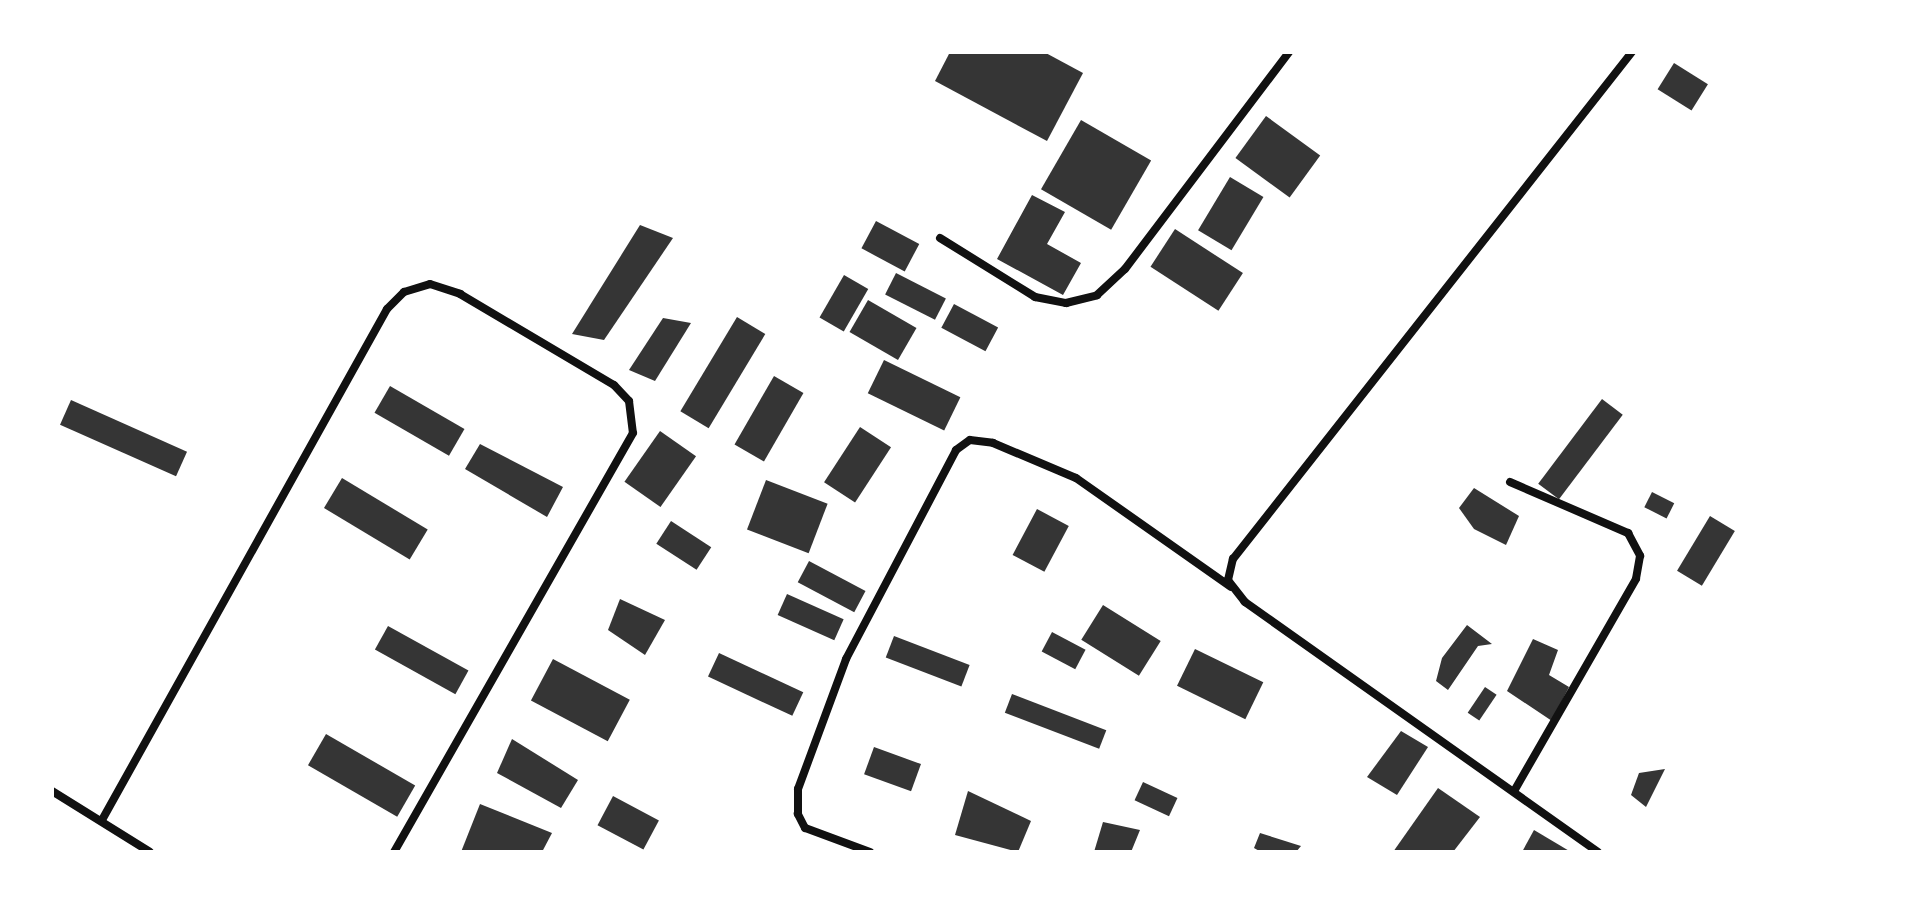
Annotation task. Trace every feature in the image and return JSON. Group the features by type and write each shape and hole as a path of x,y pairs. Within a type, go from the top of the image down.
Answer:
{"street":[{"path":"940,238 1035,297 1066,303 1097,295 1125,269 1289,52"},
{"path":"1231,588 1228,580 1233,559 1632,52"},
{"path":"102,820 387,309 404,292 430,284 460,294 614,385 629,401 633,433 394,852"},
{"path":"870,852 805,828 798,814 798,789 846,659 956,450 970,440 993,443 1076,478 1598,852"},
{"path":"1510,482 1628,533 1640,556 1636,579 1514,791"},
{"path":"52,791 150,852"}],"building":[{"path":"950,52 1044,52 1083,73 1047,141 935,81"},
{"path":"1674,63 1708,84 1691,110 1658,89"},
{"path":"1266,116 1320,155 1290,197 1235,158"},
{"path":"1081,120 1151,160 1111,230 1041,189"},
{"path":"1230,177 1263,197 1231,250 1198,230"},
{"path":"1032,195 1065,212 1047,244 1081,263 1063,295 997,259"},
{"path":"876,221 919,244 905,271 861,248"},
{"path":"640,225 673,238 604,340 572,334"},
{"path":"1175,229 1243,273 1218,311 1150,267"},
{"path":"896,273 946,298 935,320 885,294"},
{"path":"844,275 868,289 844,331 820,317"},
{"path":"868,300 916,328 898,360 850,332"},
{"path":"954,304 998,327 985,351 941,328"},
{"path":"737,317 765,334 709,428 680,411"},
{"path":"663,318 691,323 655,381 629,370"},
{"path":"884,360 960,397 944,431 868,393"},
{"path":"774,376 803,393 764,461 734,444"},
{"path":"390,386 464,429 449,456 374,413"},
{"path":"1602,399 1623,415 1559,499 1538,484"},
{"path":"71,400 187,452 176,476 60,425"},
{"path":"860,427 891,447 855,503 824,482"},
{"path":"660,431 696,456 660,507 624,482"},
{"path":"480,444 563,487 547,517 465,469"},
{"path":"342,478 428,530 410,560 324,508"},
{"path":"766,480 828,504 809,553 747,529"},
{"path":"1474,488 1519,516 1506,545 1474,529 1459,508"},
{"path":"1652,492 1674,503 1667,518 1644,507"},
{"path":"1037,509 1069,526 1044,572 1013,555"},
{"path":"1710,516 1735,531 1702,586 1677,571"},
{"path":"671,521 711,547 697,570 656,544"},
{"path":"809,561 866,591 854,612 798,582"},
{"path":"787,594 844,619 834,640 778,615"},
{"path":"620,599 665,620 645,655 608,630"},
{"path":"1103,605 1161,641 1139,676 1081,640"},
{"path":"1467,625 1492,644 1478,646 1448,690 1436,681 1442,658"},
{"path":"388,626 468,671 455,694 375,650"},
{"path":"1052,632 1086,650 1075,669 1042,651"},
{"path":"894,636 970,665 961,687 886,657"},
{"path":"1533,639 1558,650 1549,675 1569,687 1552,721 1507,691"},
{"path":"1195,649 1263,682 1245,719 1177,686"},
{"path":"719,653 803,692 792,716 708,677"},
{"path":"553,659 630,700 608,741 531,700"},
{"path":"1485,687 1497,695 1479,721 1468,713"},
{"path":"1012,694 1106,730 1099,749 1005,713"},
{"path":"1401,731 1428,747 1397,795 1367,777"},
{"path":"326,734 415,786 397,817 308,765"},
{"path":"512,739 578,780 561,808 497,773"},
{"path":"874,747 921,764 911,791 864,774"},
{"path":"1665,769 1646,807 1631,795 1639,773"},
{"path":"1143,782 1177,798 1169,816 1135,800"},
{"path":"1438,788 1480,817 1453,852 1393,852"},
{"path":"968,791 1031,821 1018,852 955,835"},
{"path":"613,796 659,820 643,850 598,825"},
{"path":"480,804 552,833 542,852 461,852"},
{"path":"1103,822 1140,830 1131,852 1094,852"},
{"path":"1534,830 1571,852 1522,852"},
{"path":"1260,833 1301,846 1296,852 1261,852 1254,848"}]}
